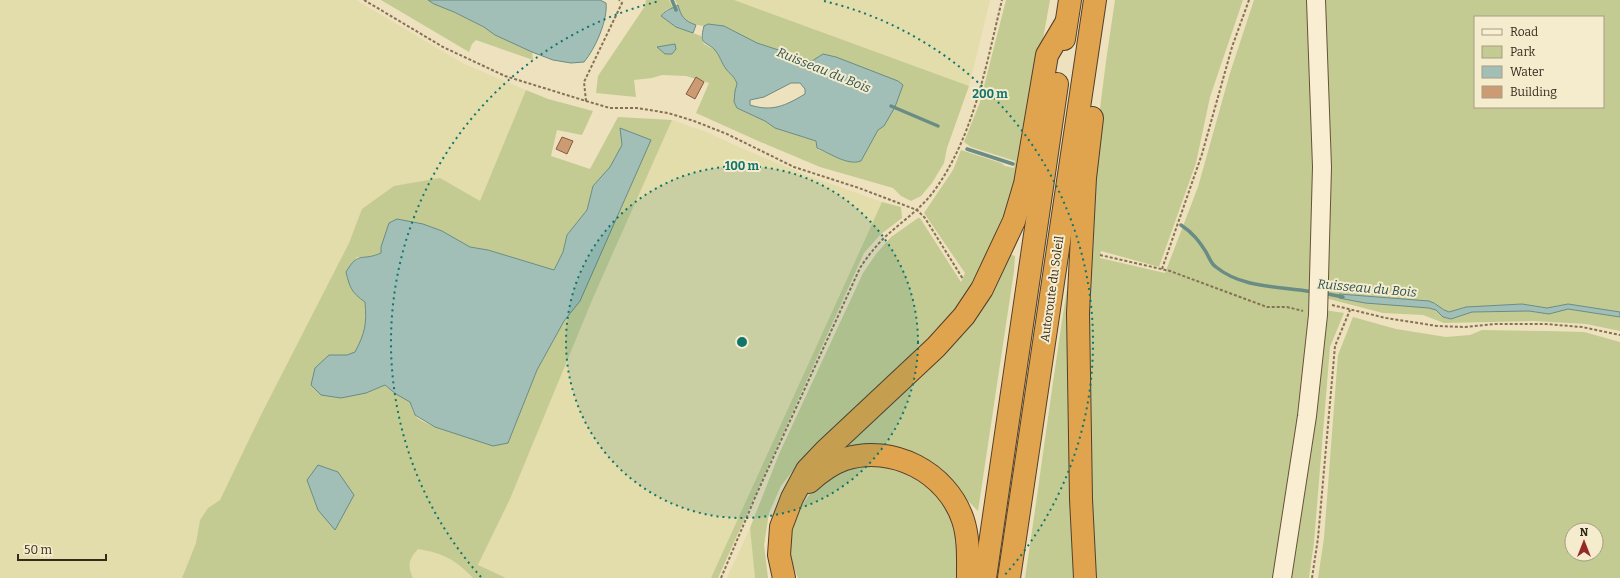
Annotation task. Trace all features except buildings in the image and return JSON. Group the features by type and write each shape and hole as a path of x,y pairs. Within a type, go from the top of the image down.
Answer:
{"highway":[{"name":"Autoroute du Soleil","path":"985,578 1070,0"},
{"name":"Autoroute du Soleil","path":"1009,578 1095,0"},
{"path":"784,578 779,556 781,527 792,498 807,470 825,451 936,348 964,316 982,289 1014,221 1025,184 1047,55 1066,23"},
{"path":"1085,578 1081,492 1078,313 1085,178 1096,86 1088,48"},
{"path":"792,498 829,466 844,460 874,454 906,460 936,479 956,504 963,521 965,533 968,578"}],"street":[{"path":"1282,578 1307,416 1319,301 1322,167 1316,0"}],"path":[{"path":"364,0 444,47 505,76 610,108 637,108 668,113 694,121 727,134 794,167 860,188 917,210 925,218 963,279"},
{"path":"586,101 584,82 622,3 620,0"},
{"path":"721,578 757,493 860,268 870,253 885,237 917,210 933,192 952,162 978,96 1002,0"},
{"path":"1162,269 1202,154 1232,47 1249,0"},
{"path":"1100,255 1162,269 1267,306 1287,307 1319,301 1350,310 1437,326 1465,327 1494,324 1546,324 1582,327 1620,335"},
{"path":"1312,578 1318,538 1334,346 1350,310"}],"shaded area":[{"path":"0,0 356,0 464,64 526,90 480,201 362,209 349,243 220,500 208,508 200,520 196,543 182,578 0,578"},
{"path":"734,0 990,0 969,86"},
{"path":"672,120 704,131 806,175 882,202 711,578 506,578 478,566 510,499 593,298"},
{"path":"750,528 755,578 727,578"},
{"path":"418,549 434,551 459,564 473,578 413,578 409,569 411,557"}],"green space":[{"path":"381,0 428,0 484,27 495,35 532,52 533,60 476,40 472,44 469,52"},
{"path":"646,0 669,0 673,8 667,9 661,16 676,27 701,36 704,44 715,50 726,69 734,77 737,84 735,91 737,108 765,121 775,128 816,141 817,149 831,154 861,161 878,130 884,126 823,54 812,61 757,43 724,26 708,24 704,26 690,23 682,16 675,0 734,0 969,86 947,148 944,163 932,183 921,196 911,201 901,196 893,188 820,167 696,113 709,83 686,76 662,75 634,80 636,97 596,93 598,76 645,6"},
{"path":"1006,0 1050,0 1019,172 991,258 948,324 855,416 795,468 781,486 769,513 764,545 768,578 755,578 750,528 779,454 863,273 876,254 891,237 920,218 961,282 965,273 924,213 953,170 961,150 1014,168 1015,161 971,147 964,142 980,102"},
{"path":"1115,0 1243,0 1210,97 1196,163 1159,267 1101,251 1100,258 1165,273 1198,187 1230,73 1254,0 1308,0 1313,187 1308,347 1275,578 1090,578 1088,506 1089,197"},
{"path":"1322,0 1620,0 1620,312 1568,304 1547,308 1522,304 1466,307 1449,312 1429,301 1339,294 1429,308 1436,310 1443,317 1451,319 1472,312 1529,311 1549,314 1568,309 1620,317 1620,331 1586,324 1534,321 1444,323 1423,315 1383,313 1325,298"},
{"path":"526,90 548,99 593,111 582,135 557,130 551,156 590,169 618,117 672,120 593,298 510,499 478,565 506,578 473,578 461,566 448,558 418,549 410,562 410,569 413,578 182,578 196,543 200,520 208,508 220,500 261,415 349,243 362,209 394,186 440,178 480,201","holes":["620,128 638,135 580,301 564,321 537,370 507,443 457,433 430,425 420,420 414,414 410,402 396,394 385,385 366,393 329,355 347,355 355,353 363,334 366,316 365,302 352,289 346,272 357,257 370,258 381,253 381,247 442,231 470,247 488,250 554,270 563,252 567,235 587,210 593,186 610,167 622,145"]},
{"path":"882,202 901,207 902,218 880,235 864,253 718,578 711,578"},
{"path":"1009,254 1015,256 1014,271 978,511 957,490 924,463 821,465"},
{"path":"1071,263 1080,578 1025,578 1059,342"},
{"path":"1324,310 1344,313 1330,347 1314,542 1309,578 1291,578"},
{"path":"1353,317 1396,329 1446,337 1470,335 1482,330 1584,332 1620,342 1620,578 1318,578 1324,538 1338,355"},
{"path":"876,463 916,474 945,500 958,536 960,578 798,578 793,565 789,540 797,516 808,497 824,481 843,470 857,465"}],"water":[{"path":"428,0 600,0 606,3 606,10 603,26 592,50 584,62 571,63 553,60 532,52 495,35 484,27"},
{"path":"678,5 684,18 696,25 693,33 676,27 661,16 667,10"},
{"path":"708,24 724,26 757,43 812,61 823,54 836,57 898,81 903,85 895,107 884,126 878,130 861,161 850,162 817,148 816,141 775,128 765,121 737,108 734,102 737,84 715,50 704,42 702,37 704,26","holes":["791,83 800,83 805,89 805,94 785,105 772,108 750,105 750,100 764,97"]},
{"path":"675,44 676,49 672,54 665,54 657,47"},
{"path":"620,128 651,140 580,301 564,321 537,370 508,443 493,446 435,427 415,415 410,402 396,394 385,385 366,393 341,398 321,395 311,385 315,368 329,355 347,355 355,352 363,334 366,316 365,302 352,289 346,272 354,261 381,253 381,247 389,223 397,219 423,224 442,231 470,247 488,250 554,270 563,252 567,235 587,210 593,186 610,167 622,145"},
{"path":"1339,294 1429,301 1449,312 1466,307 1522,304 1547,308 1568,304 1620,312 1620,317 1568,309 1549,314 1529,311 1472,312 1451,319 1443,317 1436,310 1429,308 1365,303 1339,298"},
{"path":"318,465 338,472 354,495 335,530 318,510 307,480"}],"waterway":[{"name":"Ruisseau du Bois","path":"672,0 676,10"},
{"name":"Ruisseau du Bois","path":"891,106 938,126"},
{"name":"Ruisseau du Bois","path":"967,149 1013,164"},
{"name":"Ruisseau du Bois","path":"1181,225 1198,241 1213,264 1227,274 1238,279 1263,286 1313,292"},
{"name":"Ruisseau du Bois","path":"1323,293 1343,297"}]}
